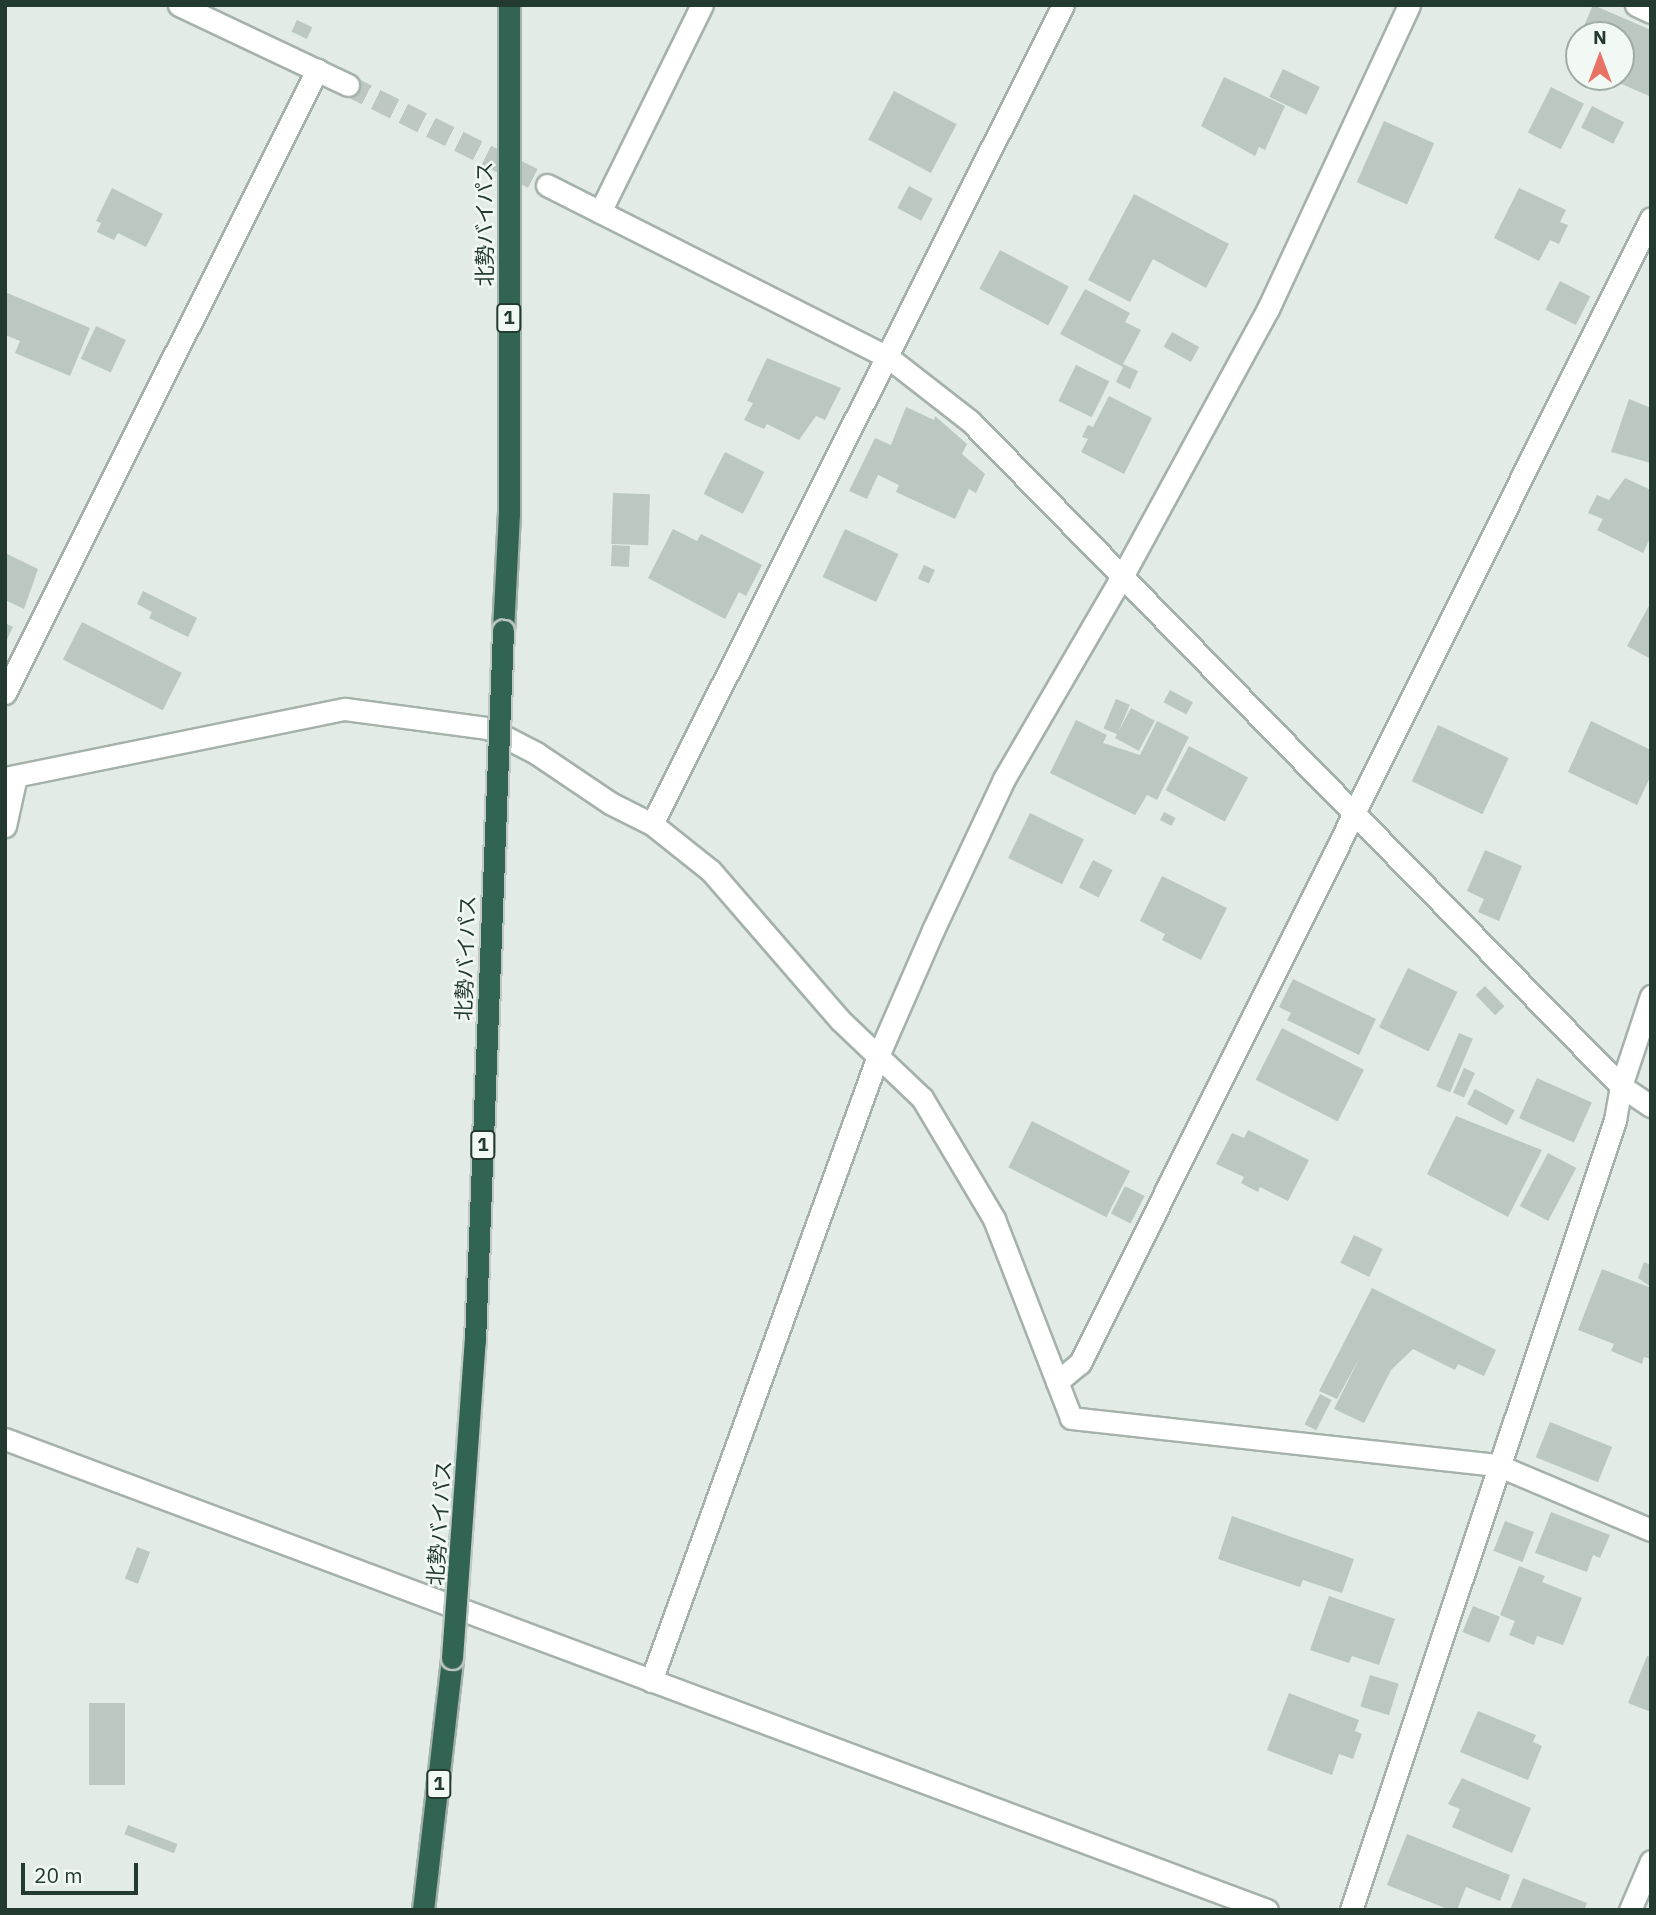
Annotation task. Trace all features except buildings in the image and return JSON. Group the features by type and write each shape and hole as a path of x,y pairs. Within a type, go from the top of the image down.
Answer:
{"highway":[{"name":"北勢バイパス","path":"424,1910 452,1658 475,1341 509,513 509,5"}],"street":[{"path":"179,5 348,85"},
{"path":"600,212 702,5"},
{"path":"652,824 889,358 1063,5"},
{"path":"651,1681 878,1056 1003,779 1124,573 1268,309 1409,5"},
{"path":"1636,5 1651,12"},
{"path":"5,693 317,70"},
{"path":"547,185 889,358 970,421 1124,573 1355,818 1621,1086 1651,1106"},
{"path":"1057,1382 1080,1363 1355,818 1651,218"},
{"path":"5,826 10,777 345,709 488,728 536,753 610,803 652,824 711,871 840,1020 922,1098 994,1219 1071,1418 1497,1465 1651,1530"},
{"path":"1351,1910 1497,1465 1615,1120 1621,1086 1651,996"},
{"path":"5,1439 1267,1910"},
{"path":"1630,1910 1651,1861"}],"tunnel":[{"path":"348,85 547,185"}]}
